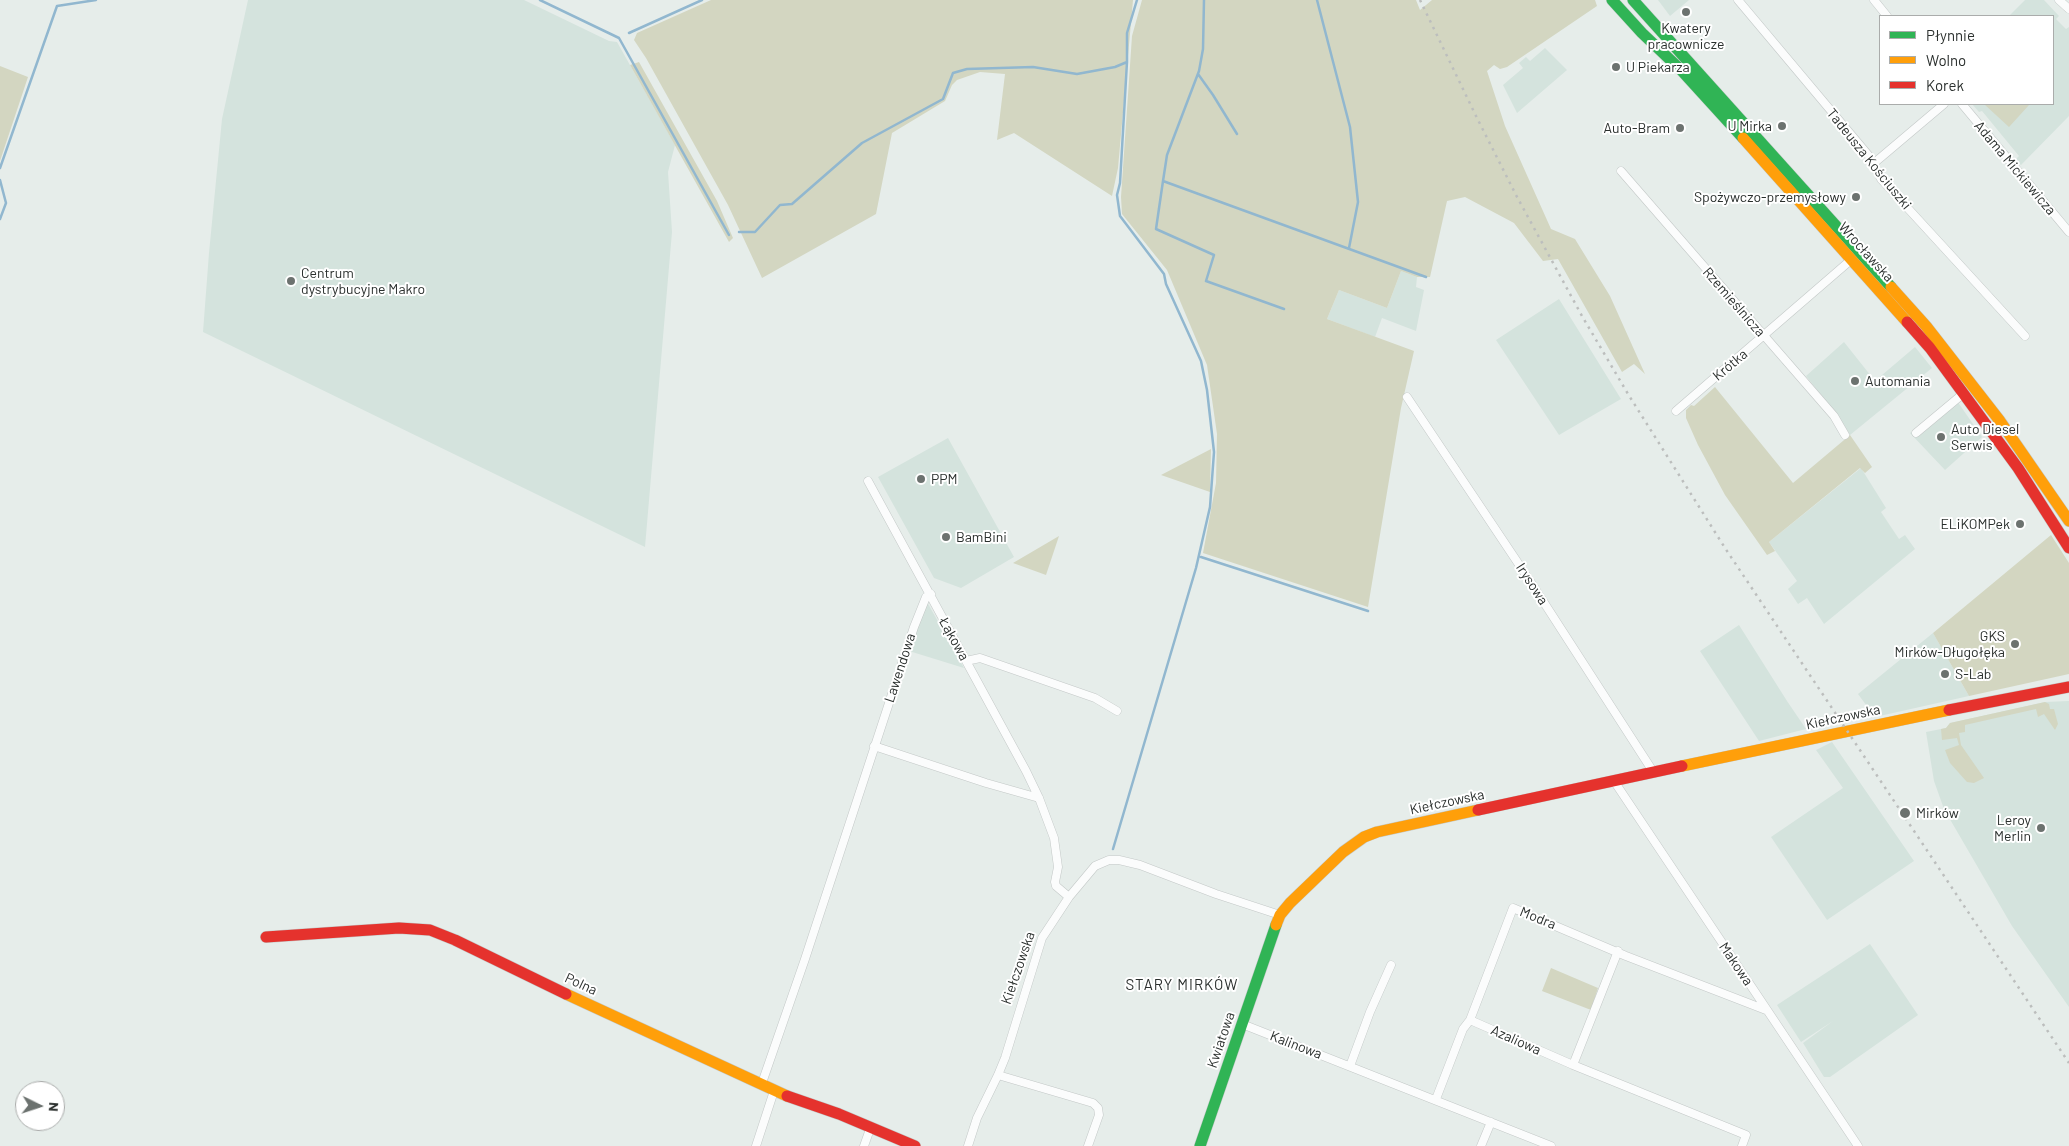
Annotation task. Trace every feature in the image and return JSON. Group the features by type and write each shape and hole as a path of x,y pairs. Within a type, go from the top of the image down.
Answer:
{"street":[{"name":"Wrocławska","path":"1612,0 1682,71 1920,337 1964,393 2018,468 2069,548"},
{"name":"Tadeusza Kościuszki","path":"1738,0 1860,146 1881,179 2024,336"},
{"path":"1874,0 1886,15"},
{"path":"2060,0 2069,9"},
{"name":"Wrocławska","path":"1636,1 1926,326 2000,421 2069,521"},
{"path":"1625,14 1636,1"},
{"path":"1873,164 1943,105"},
{"name":"Adama Mickiewicza","path":"1963,105 2069,231"},
{"name":"Rzemieślnicza","path":"1621,171 1834,416 1845,435"},
{"name":"Krótka","path":"1676,412 1852,259"},
{"path":"1916,433 1964,393"},
{"name":"Irysowa","path":"1406,397 1532,584 1654,773"},
{"name":"Łąkowa","path":"868,481 931,594 1039,798 1054,838 1057,853 1056,886 1069,897"},
{"name":"Lawendowa","path":"762,1083 805,959 916,620 926,597 931,594"},
{"path":"966,661 980,658 1095,698 1117,710"},
{"name":"Kiełczowska","path":"968,1146 977,1118 998,1075 1040,942 1069,897 1095,866 1108,860 1119,860 1140,865 1216,894 1280,915 1343,852 1364,837 1378,832 1847,730 2069,687"},
{"path":"874,746 986,783 1039,798"},
{"name":"Makowa","path":"1614,781 1858,1146"},
{"name":"Modra","path":"1470,1020 1513,908 1766,1010"},
{"name":"Kwiatowa","path":"1200,1146 1280,915"},
{"name":"Polna","path":"266,937 399,928 430,930 762,1083 774,1091 839,1114 870,1129 915,1146"},
{"path":"1573,1065 1618,951"},
{"path":"1350,1066 1370,1012 1391,965"},
{"path":"1470,1020 1463,1029 1436,1100 1551,1146"},
{"name":"Azaliowa","path":"1470,1020 1573,1065 1746,1135 1742,1146"},
{"name":"Kalinowa","path":"1242,1024 1436,1100"},
{"path":"998,1075 1092,1103 1098,1108 1099,1115 1088,1146"},
{"path":"756,1146 774,1091"},
{"path":"1480,1146 1491,1122"},
{"path":"864,1146 870,1129"}],"shaded area":[{"path":"248,0 524,0 609,41 617,42 675,145 668,172 672,232 645,547 203,332 222,119"},
{"path":"1658,0 1689,0 1670,16"},
{"path":"2025,0 2044,0 2059,16 2056,19 2066,29 2069,27 2069,116 2021,165 2015,160 2019,156 1982,111 1979,112 1973,105 2054,105 2054,15 2010,15"},
{"path":"1545,48 1567,70 1517,113 1503,85 1523,68 1519,63 1526,57 1530,61"},
{"path":"1401,271 1417,277 1416,287 1424,290 1416,331 1382,318 1375,337 1327,319 1339,290 1387,308"},
{"path":"1559,299 1621,399 1559,435 1496,340"},
{"path":"1844,342 1875,381 1915,347 1932,368 1850,435 1837,415 1806,376"},
{"path":"1955,398 1982,437 1945,470 1910,433"},
{"path":"948,438 1014,557 961,588 934,578 878,477"},
{"path":"1861,468 1886,508 1881,512 1899,539 1905,535 1915,549 1824,624 1807,598 1798,604 1788,589 1797,581 1769,542"},
{"path":"927,602 964,668 909,651"},
{"path":"1739,625 1806,729 1759,741 1700,651"},
{"path":"1933,633 1969,696 1875,717 1858,694"},
{"path":"2069,701 2069,1007 2012,926 1944,809 1934,781 1926,732 1946,728 1950,723 2045,702"},
{"path":"1832,742 1914,861 1827,920 1771,837 1843,788 1816,750"},
{"path":"1870,944 1918,1015 1830,1077 1824,1077 1803,1043 1833,1021 1801,1042 1777,1005"}],"green space":[{"path":"711,0 1133,0 1118,168 1112,196 1014,133 997,140 1005,74 980,72 957,80 952,85 945,101 892,133 876,214 762,278 728,205 646,58 634,40 637,33"},
{"path":"1142,0 1416,0 1420,10 1432,0 1595,0 1597,6 1507,67 1500,69 1494,65 1487,71 1505,126 1551,229 1575,239 1610,296 1645,374 1634,364 1622,372 1558,259 1543,261 1514,223 1465,197 1447,201 1430,277 1417,277 1401,271 1387,308 1339,290 1327,319 1414,351 1401,408 1368,607 1203,553 1216,483 1217,434 1207,365 1167,270 1122,214 1121,197 1132,36"},
{"path":"639,62 717,201 733,238 729,242 630,65"},
{"path":"0,66 28,77 0,161"},
{"path":"1985,105 2029,105 2009,127"},
{"path":"1715,387 1793,483 1850,435 1872,467 1865,473 1860,468 1769,542 1775,551 1767,555 1725,495 1686,418 1686,410 1691,405 1694,406"},
{"path":"1211,449 1210,492 1161,475"},
{"path":"2051,535 2069,563 2069,674 1969,696 1933,633"},
{"path":"1059,536 1046,575 1013,563"},
{"path":"2045,702 2049,704 2050,709 2054,709 2058,724 2055,730 2044,714 2038,717 2036,709 1965,725 1965,732 1959,733 1961,745 1984,778 1974,783 1967,782 1950,763 1945,750 1959,745 1957,738 1942,740 1941,729 1946,728 1950,723"},
{"path":"1551,968 1598,988 1591,1010 1542,991"}],"waterway":[{"path":"0,168 57,6 96,0"},
{"path":"540,0 619,38 729,235"},
{"path":"629,33 702,0"},
{"path":"1113,849 1196,568 1210,507 1214,452 1207,390 1201,361 1166,284 1164,274 1120,216 1117,195 1120,183 1127,33 1137,0"},
{"path":"1204,0 1203,49 1199,71 1167,155 1163,181 1426,277"},
{"path":"1317,0 1350,127 1358,202 1349,248"},
{"path":"739,232 755,232 780,205 792,204 862,143 943,99 953,73 967,69 1033,67 1077,74 1115,67 1127,62"},
{"path":"1198,74 1237,134"},
{"path":"0,180 6,203 0,219"},
{"path":"1163,181 1156,229 1214,255 1206,281 1284,309"},
{"path":"1201,557 1368,611"}],"railway":[{"path":"1420,0 1516,195 1582,316 1628,394 1725,548 2069,1063"}],"traffic: fast":[{"path":"1612,0 1642,33 1682,71 1743,138"},
{"path":"1633,0 1891,287"},
{"path":"1200,1146 1276,925"}],"traffic: slow":[{"path":"1743,138 1907,322"},
{"path":"1891,287 1926,326 2000,421 2069,521"},
{"path":"1682,766 1949,710"},
{"path":"1276,925 1280,915 1290,903 1343,852 1364,837 1377,832 1478,810"},
{"path":"566,994 787,1096"}],"traffic: jam":[{"path":"1907,322 1930,348 2018,468 2069,548"},
{"path":"1949,710 2069,687"},
{"path":"1478,810 1682,766"},
{"path":"266,937 399,928 430,930 455,940 566,994"},
{"path":"787,1096 839,1114 915,1146"}],"place":[{"name":"Kwatery pracownicze","path":"1686,12"},
{"name":"U Piekarza","path":"1616,67"},
{"name":"U Mirka","path":"1782,126"},
{"name":"Auto-Bram","path":"1680,128"},
{"name":"Spożywczo-przemysłowy","path":"1856,197"},
{"name":"Centrum dystrybucyjne Makro","path":"291,281"},
{"name":"Automania","path":"1855,381"},
{"name":"Auto Diesel Serwis","path":"1941,437"},
{"name":"PPM","path":"921,479"},
{"name":"ELiKOMPek","path":"2020,524"},
{"name":"BamBini","path":"946,537"},
{"name":"GKS Mirków-Długołęka","path":"2015,644"},
{"name":"S-Lab","path":"1945,674"},
{"name":"Mirków","path":"1905,813"},
{"name":"Leroy Merlin","path":"2041,828"}],"district":[{"name":"STARY MIRKÓW","path":"1182,985"}]}
